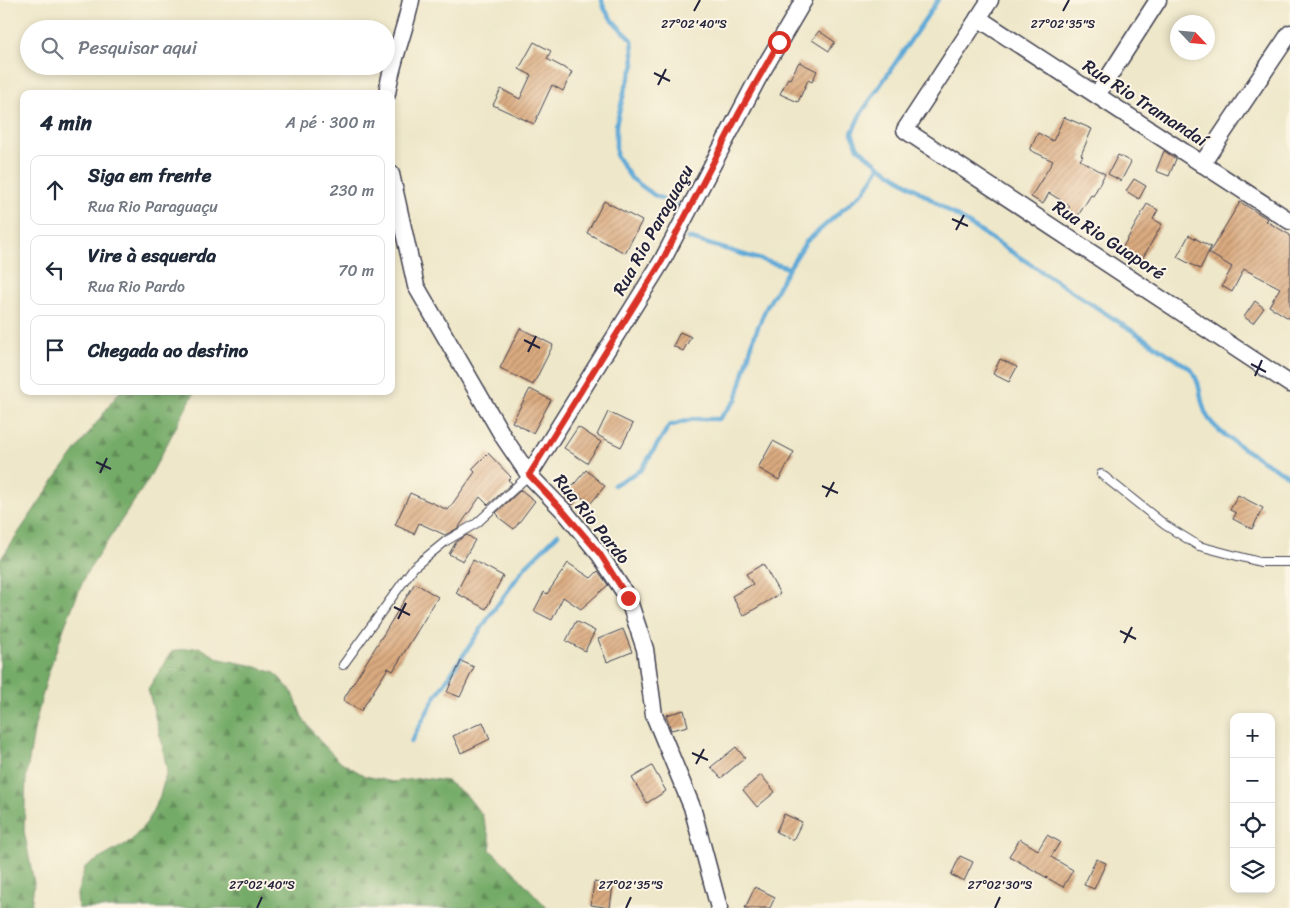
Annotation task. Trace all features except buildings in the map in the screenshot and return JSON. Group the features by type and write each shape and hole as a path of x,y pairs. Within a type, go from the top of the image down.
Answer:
{"street":[{"path":"395,59 411,0"},
{"name":"Rua Rio Paraguaçu","path":"529,475 662,261 757,80 804,0"},
{"path":"978,18 990,0"},
{"path":"1097,95 1158,0"},
{"name":"Rua Rio Tramandaí","path":"978,18 1290,221"},
{"name":"Rua Rio Guaporé","path":"978,18 905,130 1290,384"},
{"path":"1202,164 1290,33"},
{"path":"388,90 390,75"},
{"name":"Rua Rio Pardo","path":"395,192 416,286 504,438 529,475 600,554 628,598 645,649 654,715 692,807 719,908"}],"lane":[{"path":"1101,474 1165,525 1199,546 1260,562 1290,562"},
{"path":"342,665 414,566 446,541 477,523 529,475"}],"green space":[{"path":"117,395 193,395 148,480 86,574 65,625 47,677 35,725 26,778 24,831 34,883 31,908 0,908 0,560 55,479"},
{"path":"199,647 220,659 250,665 275,673 293,693 302,717 318,739 338,760 365,776 393,782 423,778 447,781 467,796 482,815 491,843 490,850 511,869 547,908 78,908 77,894 85,867 131,841 147,822 160,796 167,771 148,689 172,651"}],"waterway":[{"path":"602,0 606,11 632,40 634,65 625,89 616,125 616,155 631,178 654,195 680,206"},
{"path":"938,0 860,115 852,133 858,148 880,166 1191,369 1195,375 1206,414 1220,431 1290,477"},
{"path":"688,238 789,268 806,242 864,191 880,166"},
{"path":"614,485 641,470 669,426 693,419 719,419 736,400 754,337 765,310 789,268"},
{"path":"411,742 434,699 493,611 525,567 558,534"}],"route":[{"path":"628,598 600,554 529,475 662,261 739,113 779,42"}]}
